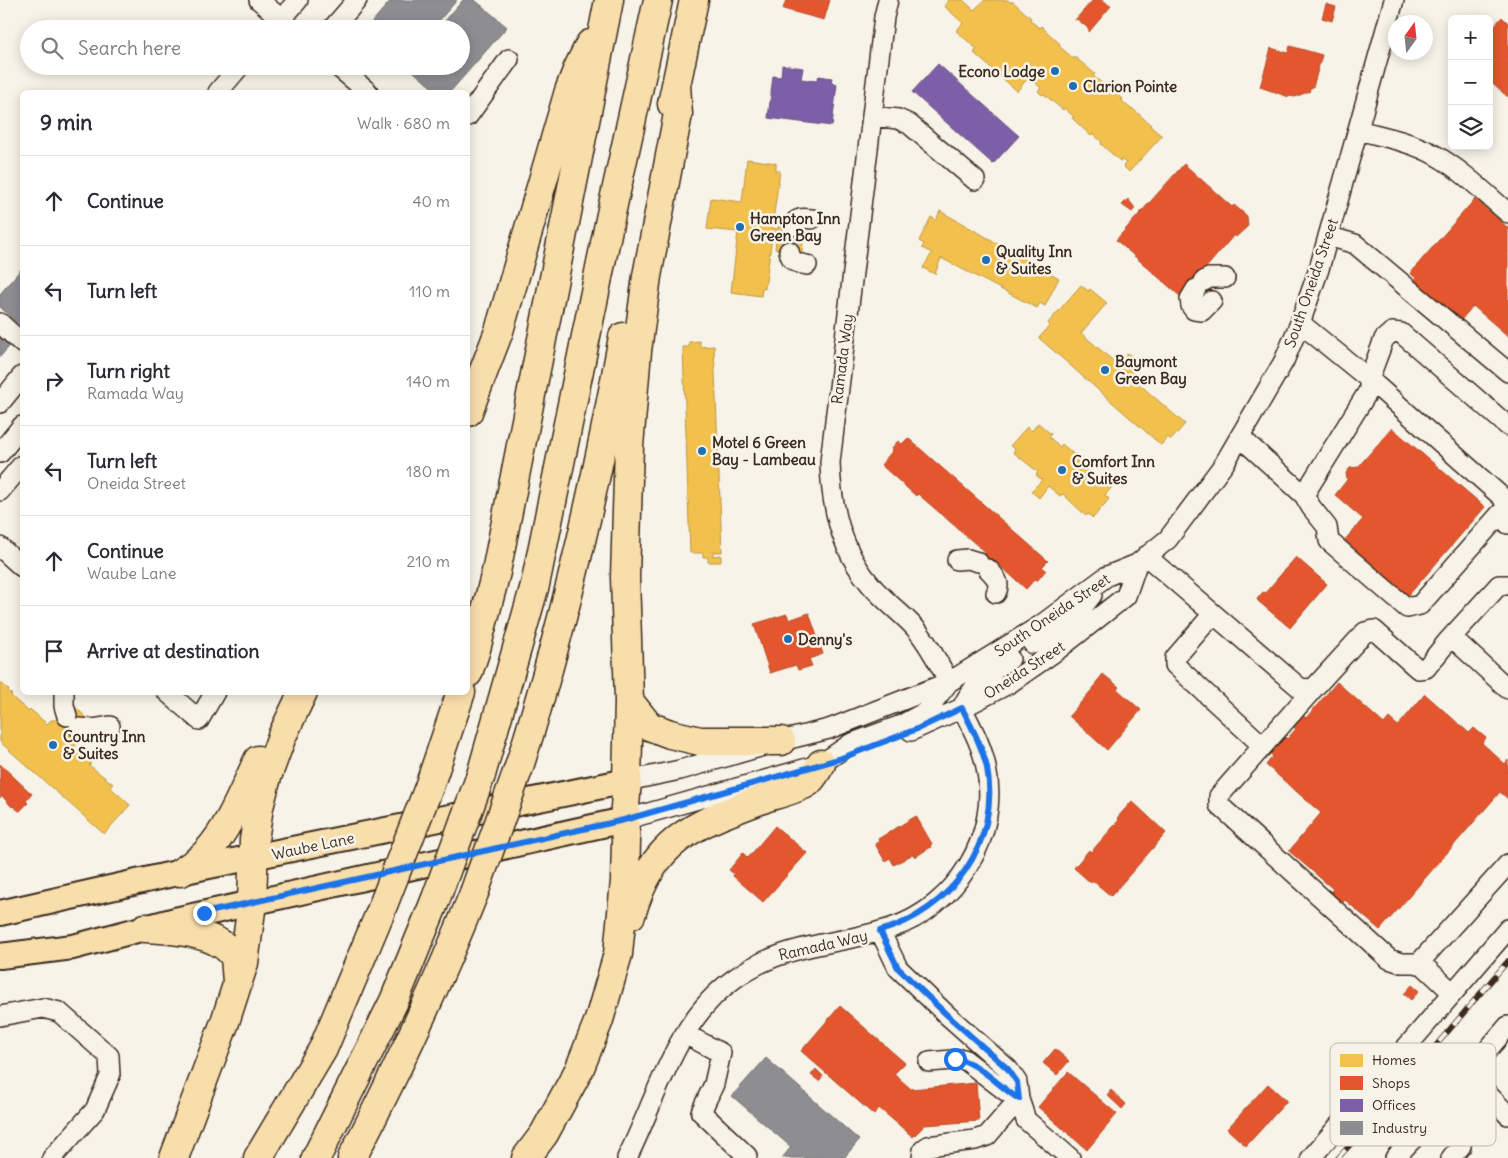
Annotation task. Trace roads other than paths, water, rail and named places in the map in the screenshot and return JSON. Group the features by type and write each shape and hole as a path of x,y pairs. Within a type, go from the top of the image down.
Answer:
{"highway":[{"path":"316,1158 394,1001 435,901 481,775 535,584 611,214 658,0"},
{"path":"352,1158 410,1041 449,956 474,893 519,767 551,662 582,539 694,0"},
{"path":"470,407 499,331 568,91 607,9"},
{"path":"470,666 496,572 607,9"},
{"path":"618,954 625,881 626,842 624,820 629,701 625,577 629,446 637,351 647,276 678,114 676,86"},
{"path":"174,1158 237,985 248,943 252,903 255,830 261,796 270,767 302,695"},
{"path":"258,1158 323,1049 380,913 429,787 460,695"},
{"path":"629,701 649,726 670,734 700,741 781,740"},
{"path":"181,872 202,858 216,841 263,751 289,720"},
{"path":"526,1158 544,1134 579,1070 600,1020 618,954 638,892 647,873 659,857 687,831 734,810 808,783 821,764"},
{"path":"145,928 163,928 207,936 223,944 235,957 237,985"}],"main road":[{"name":"Waube Lane","path":"0,912 181,872 627,781"},
{"path":"0,956 73,947 252,903 624,820"}],"street":[{"path":"260,0 278,20"},
{"path":"286,20 298,0"},
{"path":"340,20 357,0"},
{"name":"Ramada Way","path":"888,0 830,462 830,486 841,535 854,561 869,583 916,629 926,642 949,682"},
{"name":"South Oneida Street","path":"627,781 680,770 781,740 829,729 949,682 1041,625 1107,576 1142,560 1168,538 1224,464 1284,361 1300,323 1319,269 1393,1"},
{"path":"470,113 509,59"},
{"path":"220,90 232,75"},
{"path":"348,75 366,90"},
{"path":"872,116 898,119 909,124 975,180"},
{"path":"1358,130 1415,146 1435,155 1457,170 1508,212"},
{"path":"792,226 795,221 801,218 812,219"},
{"path":"1328,236 1355,244 1508,372"},
{"path":"789,251 790,258 796,263 807,265"},
{"path":"1212,300 1202,311 1194,310 1190,299 1200,285 1209,278 1225,278"},
{"path":"0,323 20,341"},
{"path":"1240,437 1304,495 1310,507 1327,527 1328,541 1407,608 1420,605 1508,512 1504,498 1369,379 1300,323"},
{"path":"1304,495 1369,390 1369,379 1384,339 1392,332 1401,333 1508,426"},
{"path":"0,403 20,378"},
{"path":"1,449 20,428"},
{"path":"0,491 20,467"},
{"path":"0,547 20,565"},
{"path":"957,560 968,559 983,566 998,581 999,587 996,593"},
{"path":"1142,560 1213,614 1300,688 1314,688"},
{"name":"Oneida Street","path":"624,820 821,764 917,729 962,708 1010,683 1056,651 1126,596 1142,560"},
{"path":"962,708 966,697 991,670 1073,620 1107,576"},
{"path":"1453,993 1422,965 1400,963 1389,959 1218,805 1220,796 1365,632 1374,630 1418,670 1426,668 1499,585 1508,585"},
{"path":"1213,614 1175,658 1175,665 1263,746"},
{"path":"1447,642 1456,641 1508,689"},
{"path":"821,764 850,744 898,726 925,712 949,682"},
{"path":"64,695 64,706 73,722 92,729 110,726"},
{"path":"170,695 199,720 213,695"},
{"name":"Ramada Way","path":"627,1158 676,1049 700,1010 733,979 772,957 797,948 880,931 911,920 931,907 963,875 972,860 982,835 989,791 987,769 981,745 962,708"},
{"path":"1418,964 1508,864"},
{"path":"1410,1043 1508,929"},
{"path":"880,931 898,968 1008,1069 1017,1082 1019,1099 1026,1120 1070,1158"},
{"path":"0,1016 43,1008 59,1012 109,1056 110,1076 95,1110 52,1158"},
{"path":"1493,1043 1508,1026"},
{"path":"685,1034 720,1053 714,1084 701,1112 747,1156"},
{"path":"929,1062 964,1060 1019,1099"},
{"path":"922,1158 923,1150 928,1146 975,1140 987,1136 1019,1099"},
{"path":"1496,1103 1508,1115"},
{"path":"1310,1158 1330,1135"},
{"path":"1395,1158 1407,1146"}],"tunnel":[{"path":"789,251 792,226"}],"railway":[{"path":"1438,1043 1508,961"},
{"path":"1338,1158 1349,1146"}],"place":[{"name":"Econo Lodge","path":"1055,71"},
{"name":"Clarion Pointe","path":"1073,86"},
{"name":"Hampton Inn Green Bay","path":"740,227"},
{"name":"Quality Inn & Suites","path":"986,260"},
{"name":"Baymont Green Bay","path":"1105,370"},
{"name":"Motel 6 Green Bay - Lambeau","path":"702,451"},
{"name":"Comfort Inn & Suites","path":"1062,470"},
{"name":"Denny's","path":"788,639"},
{"name":"Country Inn & Suites","path":"53,745"}]}
